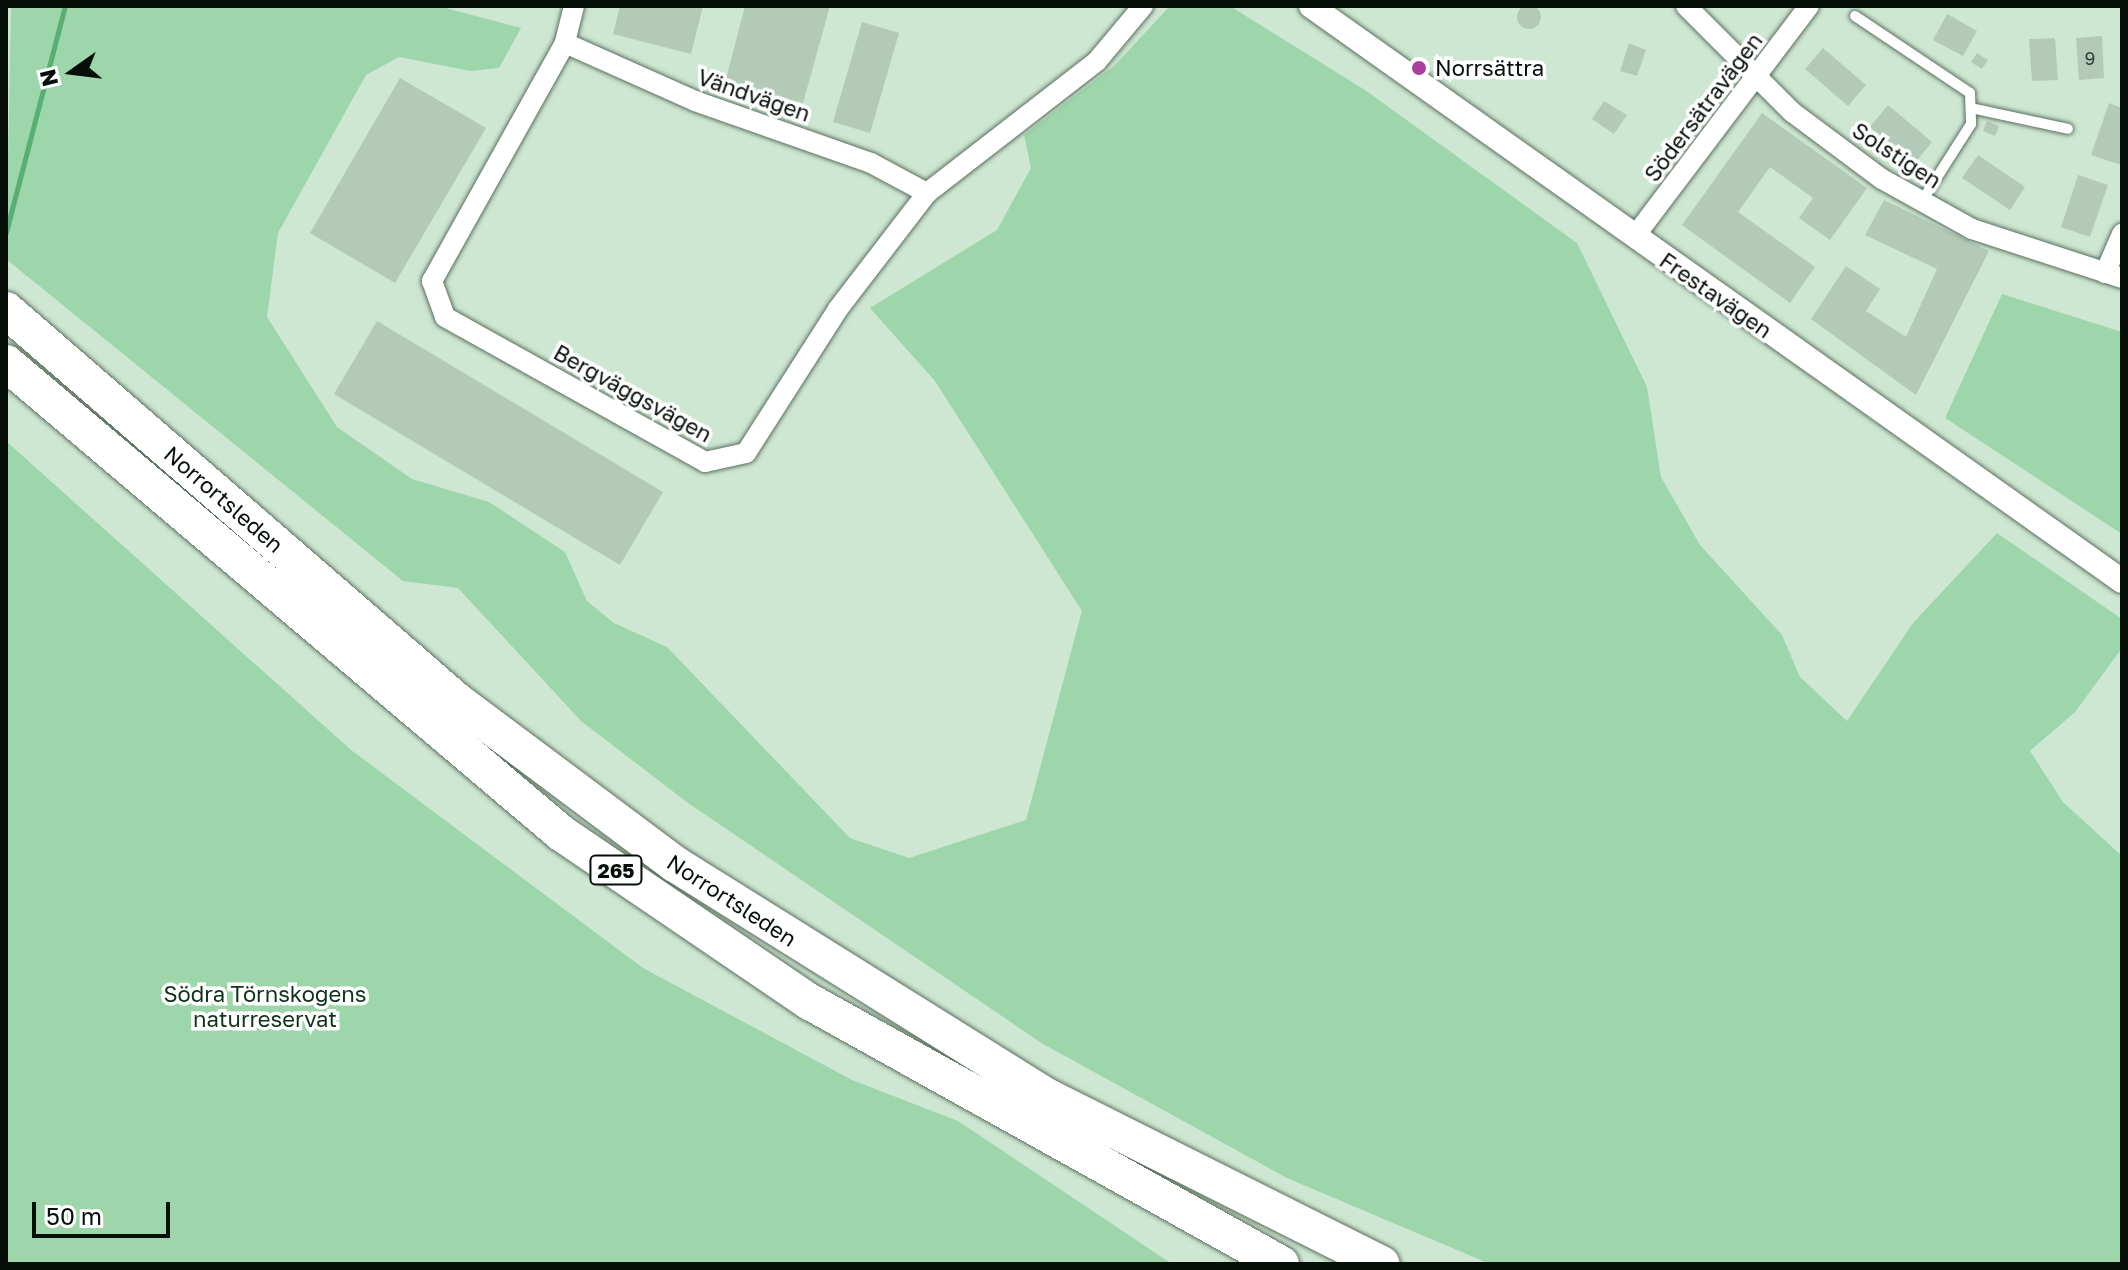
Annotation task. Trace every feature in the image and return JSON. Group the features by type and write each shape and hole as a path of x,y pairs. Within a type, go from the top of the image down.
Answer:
{"highway":[{"name":"Norrortsleden","path":"6,310 457,701 675,864 1048,1097 1266,1211 1381,1264"},
{"name":"Norrortsleden","path":"6,363 561,833 810,1002 1266,1256"}],"street":[{"name":"Bergväggsvägen","path":"574,6 565,43 432,281 445,317 705,462 746,453 838,309 927,193 1097,61 1143,6"},
{"name":"Frestavägen","path":"1311,6 2117,578"},
{"name":"Solstigen","path":"1686,6 1792,112 1922,201 1972,229 2114,275"},
{"name":"Södersätravägen","path":"1635,236 1809,6"},
{"name":"Vändvägen","path":"565,43 695,101 871,163 927,193"},
{"path":"2114,275 2122,234"}],"lane":[{"path":"1855,16 1911,58 1958,80 1975,109 2068,129"},
{"path":"1922,201 1975,109"}],"green space":[{"path":"11,6 438,6 521,28 499,68 471,71 399,57 366,75 278,233 267,317 337,427 412,479 489,502 565,552 587,601 614,623 667,647 850,838 909,858 1026,820 1082,611 935,381 870,308 997,230 1031,168 1024,135 1115,65 1168,8 1230,6 1365,90 1577,243 1647,387 1661,477 1700,545 1782,635 1800,677 1847,721 1913,623 1997,533 2122,619 2122,648 2075,712 2030,751 2063,802 2122,856 2122,1264 1490,1264 1287,1178 1043,1044 688,803 581,721 458,588 403,581 6,259"},
{"path":"2002,294 2122,332 2122,534 1945,418"},
{"name":"Södra Törnskogens naturreservat","path":"6,441 351,750 643,968 852,1080 958,1121 1172,1264 6,1264"}],"building":[{"path":"1524,5 1534,5 1541,12 1541,22 1534,29 1524,29 1517,22 1517,12"},
{"path":"620,6 703,6 691,54 613,34"},
{"path":"745,6 830,6 803,103 725,83"},
{"path":"1947,14 1977,31 1963,56 1933,40"},
{"path":"862,22 899,33 870,133 833,122"},
{"path":"2102,36 2104,78 2079,80 2076,38"},
{"path":"2055,38 2058,80 2032,81 2029,39"},
{"path":"1629,43 1646,50 1637,76 1620,71"},
{"path":"1823,48 1866,85 1848,106 1805,69"},
{"path":"1977,53 1988,60 1982,69 1971,62"},
{"path":"400,78 486,128 395,283 310,233"},
{"path":"1604,101 1627,115 1614,134 1592,119"},
{"path":"2109,103 2122,108 2121,165 2091,155"},
{"path":"1888,105 1932,142 1914,164 1870,127"},
{"path":"1762,113 1867,188 1830,240 1799,218 1813,198 1770,167 1738,212 1815,267 1790,303 1682,225"},
{"path":"1987,121 1999,126 1995,136 1983,131"},
{"path":"1978,155 2025,187 2010,210 1962,178"},
{"path":"2078,175 2108,185 2090,237 2061,227"},
{"path":"1884,200 1989,251 1916,395 1811,319 1846,266 1880,289 1866,311 1906,337 1937,269 1865,235"},
{"path":"377,321 663,492 620,565 334,394"}],"waterway":[{"path":"6,232 65,6"}],"place":[{"name":"Norrsättra","path":"1419,68"}]}
